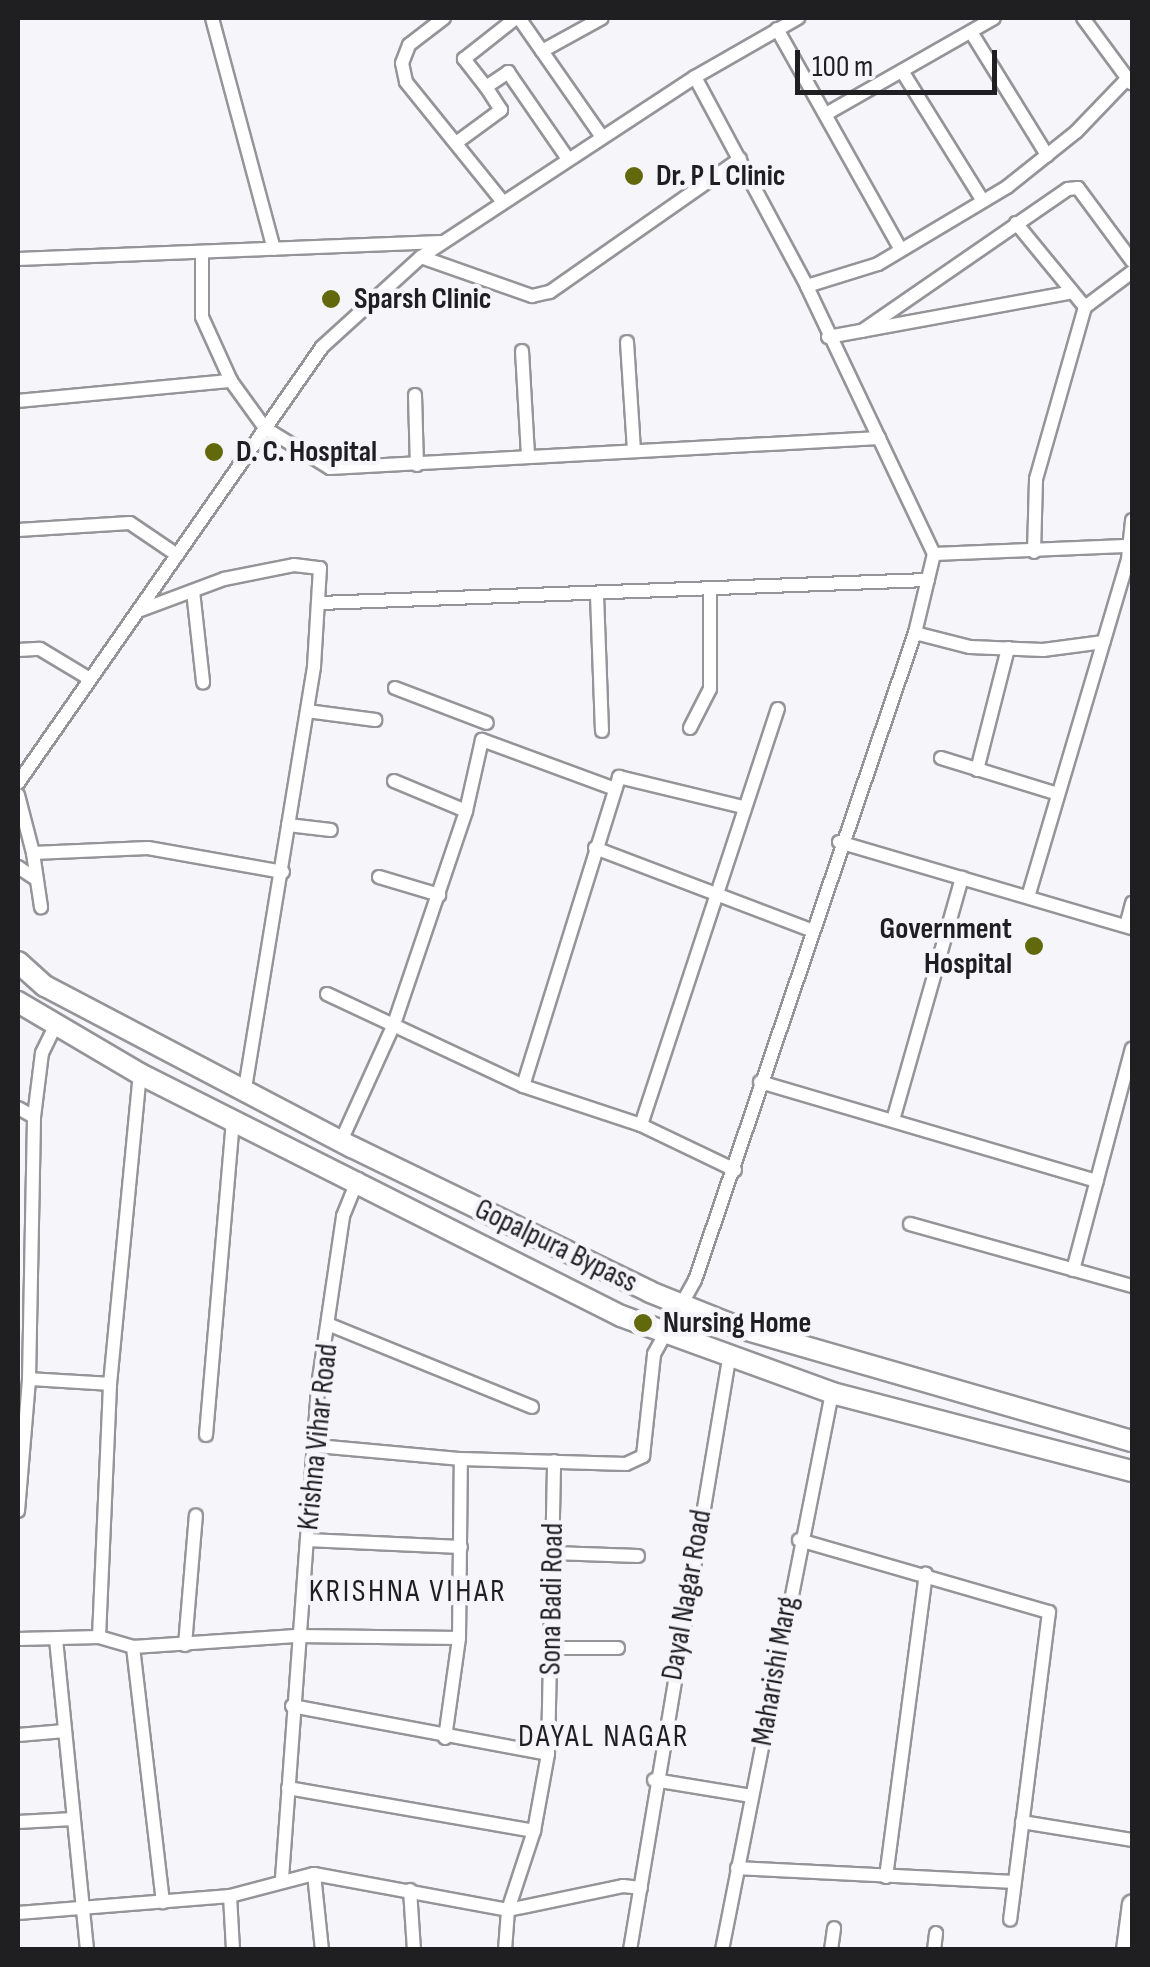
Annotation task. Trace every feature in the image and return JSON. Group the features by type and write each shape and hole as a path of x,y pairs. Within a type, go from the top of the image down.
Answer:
{"main road":[{"name":"Gopalpura Bypass","path":"18,962 46,986 340,1141 683,1305 740,1328 1132,1441"},
{"name":"Gopalpura Bypass","path":"18,1002 54,1028 140,1074 666,1334 729,1360 832,1392 1132,1471"}],"street":[{"path":"212,18 274,250"},
{"path":"444,18 409,45 402,63 406,82 502,202"},
{"path":"456,143 501,110 464,59 517,18 602,137"},
{"path":"542,51 602,18"},
{"path":"18,783 322,347 421,257 695,77 798,18"},
{"path":"826,114 994,18"},
{"path":"807,286 902,250 983,201 1047,155 1130,82 1083,18"},
{"path":"778,30 902,250"},
{"path":"971,32 1047,155"},
{"path":"902,71 983,201"},
{"path":"486,87 508,72 568,159"},
{"path":"317,1446 461,1459 554,1462 626,1464 643,1456 654,1354 683,1305 735,1170 810,930 915,633 934,554 807,286 695,77"},
{"path":"421,257 532,296 550,292 740,159"},
{"path":"862,330 1016,222 1078,188 1132,261"},
{"path":"1016,222 1085,307"},
{"path":"18,258 444,242"},
{"path":"202,253 202,318 231,381 266,428 330,468 879,438"},
{"path":"1034,552 1036,479 1085,307 1132,272"},
{"path":"826,331 862,330 1072,292"},
{"path":"628,342 634,450"},
{"path":"522,350 528,456"},
{"path":"18,401 231,381"},
{"path":"415,395 418,465"},
{"path":"1028,897 1128,559 1125,546 1132,520"},
{"path":"18,530 130,523 177,555"},
{"path":"934,554 1125,546"},
{"path":"141,610 224,579 307,566 320,568 320,603 307,711 245,1089"},
{"path":"320,603 928,580"},
{"path":"690,728 710,690 710,589"},
{"path":"193,591 203,682"},
{"path":"596,594 602,730"},
{"path":"915,633 1008,648 1103,642"},
{"path":"977,770 1008,648"},
{"path":"18,650 40,649 90,679"},
{"path":"340,1141 394,1024 466,810 488,717 395,688"},
{"path":"641,1125 714,893 778,709"},
{"path":"307,711 375,720"},
{"path":"482,740 615,789"},
{"path":"942,758 1058,794"},
{"path":"523,1086 619,777 744,807"},
{"path":"394,781 466,810"},
{"path":"18,795 42,907"},
{"path":"288,825 331,830"},
{"path":"840,842 1129,927 1132,902"},
{"path":"33,853 148,848 283,872"},
{"path":"595,848 810,930"},
{"path":"18,868 38,880"},
{"path":"379,877 439,894"},
{"path":"893,1120 962,878"},
{"path":"327,994 523,1086 641,1125 735,1170"},
{"path":"18,1511 29,1379 23,1341 25,1257 34,1210 34,1118 42,1053 54,1028"},
{"path":"1072,1270 1132,1049"},
{"path":"99,1638 110,1384 140,1074"},
{"path":"760,1082 1098,1181"},
{"path":"18,1108 34,1118"},
{"path":"206,1435 233,1119"},
{"name":"Krishna Vihar Road","path":"282,1878 296,1636 317,1446 318,1386 343,1216 358,1179"},
{"path":"18,1203 34,1210"},
{"path":"910,1224 1132,1286"},
{"path":"330,1325 532,1407"},
{"name":"Dayal Nagar Road","path":"630,1950 654,1780 729,1360"},
{"path":"29,1379 110,1384"},
{"name":"Maharishi Marg","path":"722,1950 799,1540 832,1392"},
{"path":"446,1738 460,1638 461,1459"},
{"name":"Sona Badi Road","path":"505,1950 508,1910 534,1832 548,1754 554,1462"},
{"path":"184,1645 196,1515"},
{"path":"307,1540 460,1547"},
{"path":"799,1540 1049,1612 1010,1920"},
{"path":"553,1552 638,1556"},
{"path":"886,1877 926,1574"},
{"path":"18,1640 99,1638 132,1648 296,1636 460,1638"},
{"path":"56,1638 87,1950"},
{"path":"132,1648 163,1902"},
{"path":"552,1648 618,1648"},
{"path":"292,1706 446,1738 548,1754"},
{"path":"18,1735 65,1731"},
{"path":"654,1780 752,1796"},
{"path":"288,1788 534,1832"},
{"path":"18,1822 74,1819"},
{"path":"1022,1822 1132,1840"},
{"path":"737,1868 1014,1882"},
{"path":"18,1913 230,1896 282,1878 314,1874 508,1910 623,1886 640,1888"},
{"path":"314,1874 322,1950"},
{"path":"410,1890 414,1950"},
{"path":"230,1896 232,1950"},
{"path":"1126,1950 1132,1915"},
{"path":"831,1950 834,1928"},
{"path":"934,1950 936,1933"}],"place":[{"name":"Dr. P L Clinic","path":"634,176"},
{"name":"Sparsh Clinic","path":"331,299"},
{"name":"D. C. Hospital","path":"214,452"},
{"name":"Government Hospital","path":"1034,946"},
{"name":"Nursing Home","path":"643,1323"}],"district":[{"name":"KRISHNA VIHAR","path":"408,1592"},
{"name":"DAYAL NAGAR","path":"604,1737"}]}
